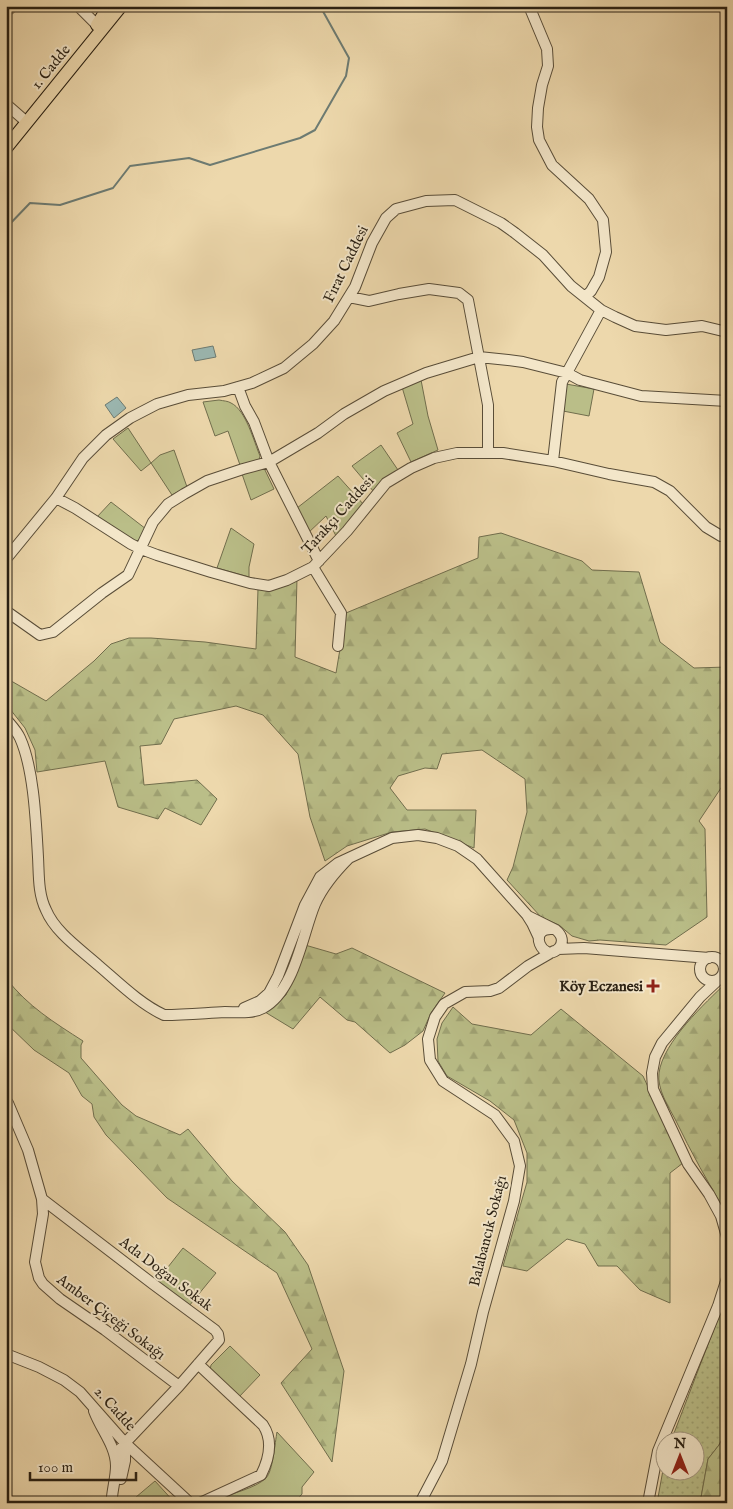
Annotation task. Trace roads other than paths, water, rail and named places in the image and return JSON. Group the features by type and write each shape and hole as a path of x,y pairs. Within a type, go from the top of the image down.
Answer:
{"main road":[{"name":"1. Cadde","path":"6,137 97,25 109,6"},
{"name":"1. Cadde","path":"6,148 121,6"}],"street":[{"path":"6,12 13,6"},
{"path":"78,6 97,25"},
{"path":"529,6 547,49 548,66 538,108 537,127 540,140 552,165 589,199 603,220 606,252 599,277 585,297"},
{"path":"6,104 22,118"},
{"name":"Fırat Caddesi","path":"6,559 56,498 83,458 106,435 130,418 157,404 188,395 224,391 252,383 284,368 313,344 334,321 349,297 355,287 372,243 386,218 396,209 426,201 455,200 502,223 543,255 571,286 600,310 635,326 666,330 702,326 727,332"},
{"path":"349,297 369,301 429,289 459,293 468,300 488,405 488,453"},
{"path":"553,460 562,382 600,310"},
{"path":"6,611 40,635 54,632 102,593 128,575 153,522 168,504 207,481 269,462 384,391 426,373 479,357 523,362 567,373 580,380 642,396 727,401"},
{"path":"238,387 244,406 254,422 269,462 316,564 342,614 338,646"},
{"name":"Tarakçı Caddesi","path":"56,498 141,549 211,572 269,586 287,580 316,564 386,483 411,468 434,458 456,453 503,453 553,460 609,474 654,482 670,490 706,527 721,536 727,536"},
{"path":"6,719 19,736 27,758 37,837 40,894 46,910 55,925 104,970 135,996 155,1011 164,1015 247,1012 262,1008 273,1000 285,986 304,939 315,904 328,881 348,858 392,838 418,834 458,846 478,859 527,915 543,949 550,952 584,948 718,958 723,964 725,971 723,976 700,997 667,1037 655,1057 652,1073 653,1089 688,1164 709,1194 721,1216 727,1237"},
{"path":"527,915 557,932 562,943 556,950"},
{"path":"539,940 543,931 550,928 570,944 584,948"},
{"name":"Balabancık Sokağı","path":"528,966 536,952 539,940"},
{"name":"Balabancık Sokağı","path":"420,1503 442,1461 471,1364 487,1295 514,1201 520,1166 514,1141 495,1116 443,1081 430,1060 428,1039 435,1017 444,1004 465,992 490,991 499,988 528,966 556,950"},
{"path":"682,956 709,981 717,981"},
{"path":"700,997 702,975 700,966 706,959 718,958"},
{"name":"Amber Çiçeği Sokağı","path":"7,1103 28,1150 42,1199 43,1214 35,1262 39,1278 43,1284 60,1298 179,1386"},
{"name":"Ada Doğan Sokak","path":"42,1199 218,1334 218,1340 179,1386"},
{"path":"648,1503 658,1452 718,1306 727,1278"},
{"name":"2. Cadde","path":"6,1354 39,1366 64,1380 80,1392 125,1443 190,1503"},
{"path":"198,1364 263,1424 268,1433 269,1442 266,1465 261,1475 200,1503"},
{"path":"111,1500 116,1467 125,1443 179,1386"},
{"path":"93,1407 99,1424 120,1458"},
{"path":"120,1458 141,1457"}],"water":[{"path":"213,346 216,357 195,361 192,350"},
{"path":"117,397 126,408 114,418 105,405"}],"waterway":[{"path":"6,228 30,203 60,205 113,188 130,166 189,158 210,165 300,138 315,130 346,76 349,58 320,6"}],"place":[{"name":"Köy Eczanesi","path":"653,986"}]}
